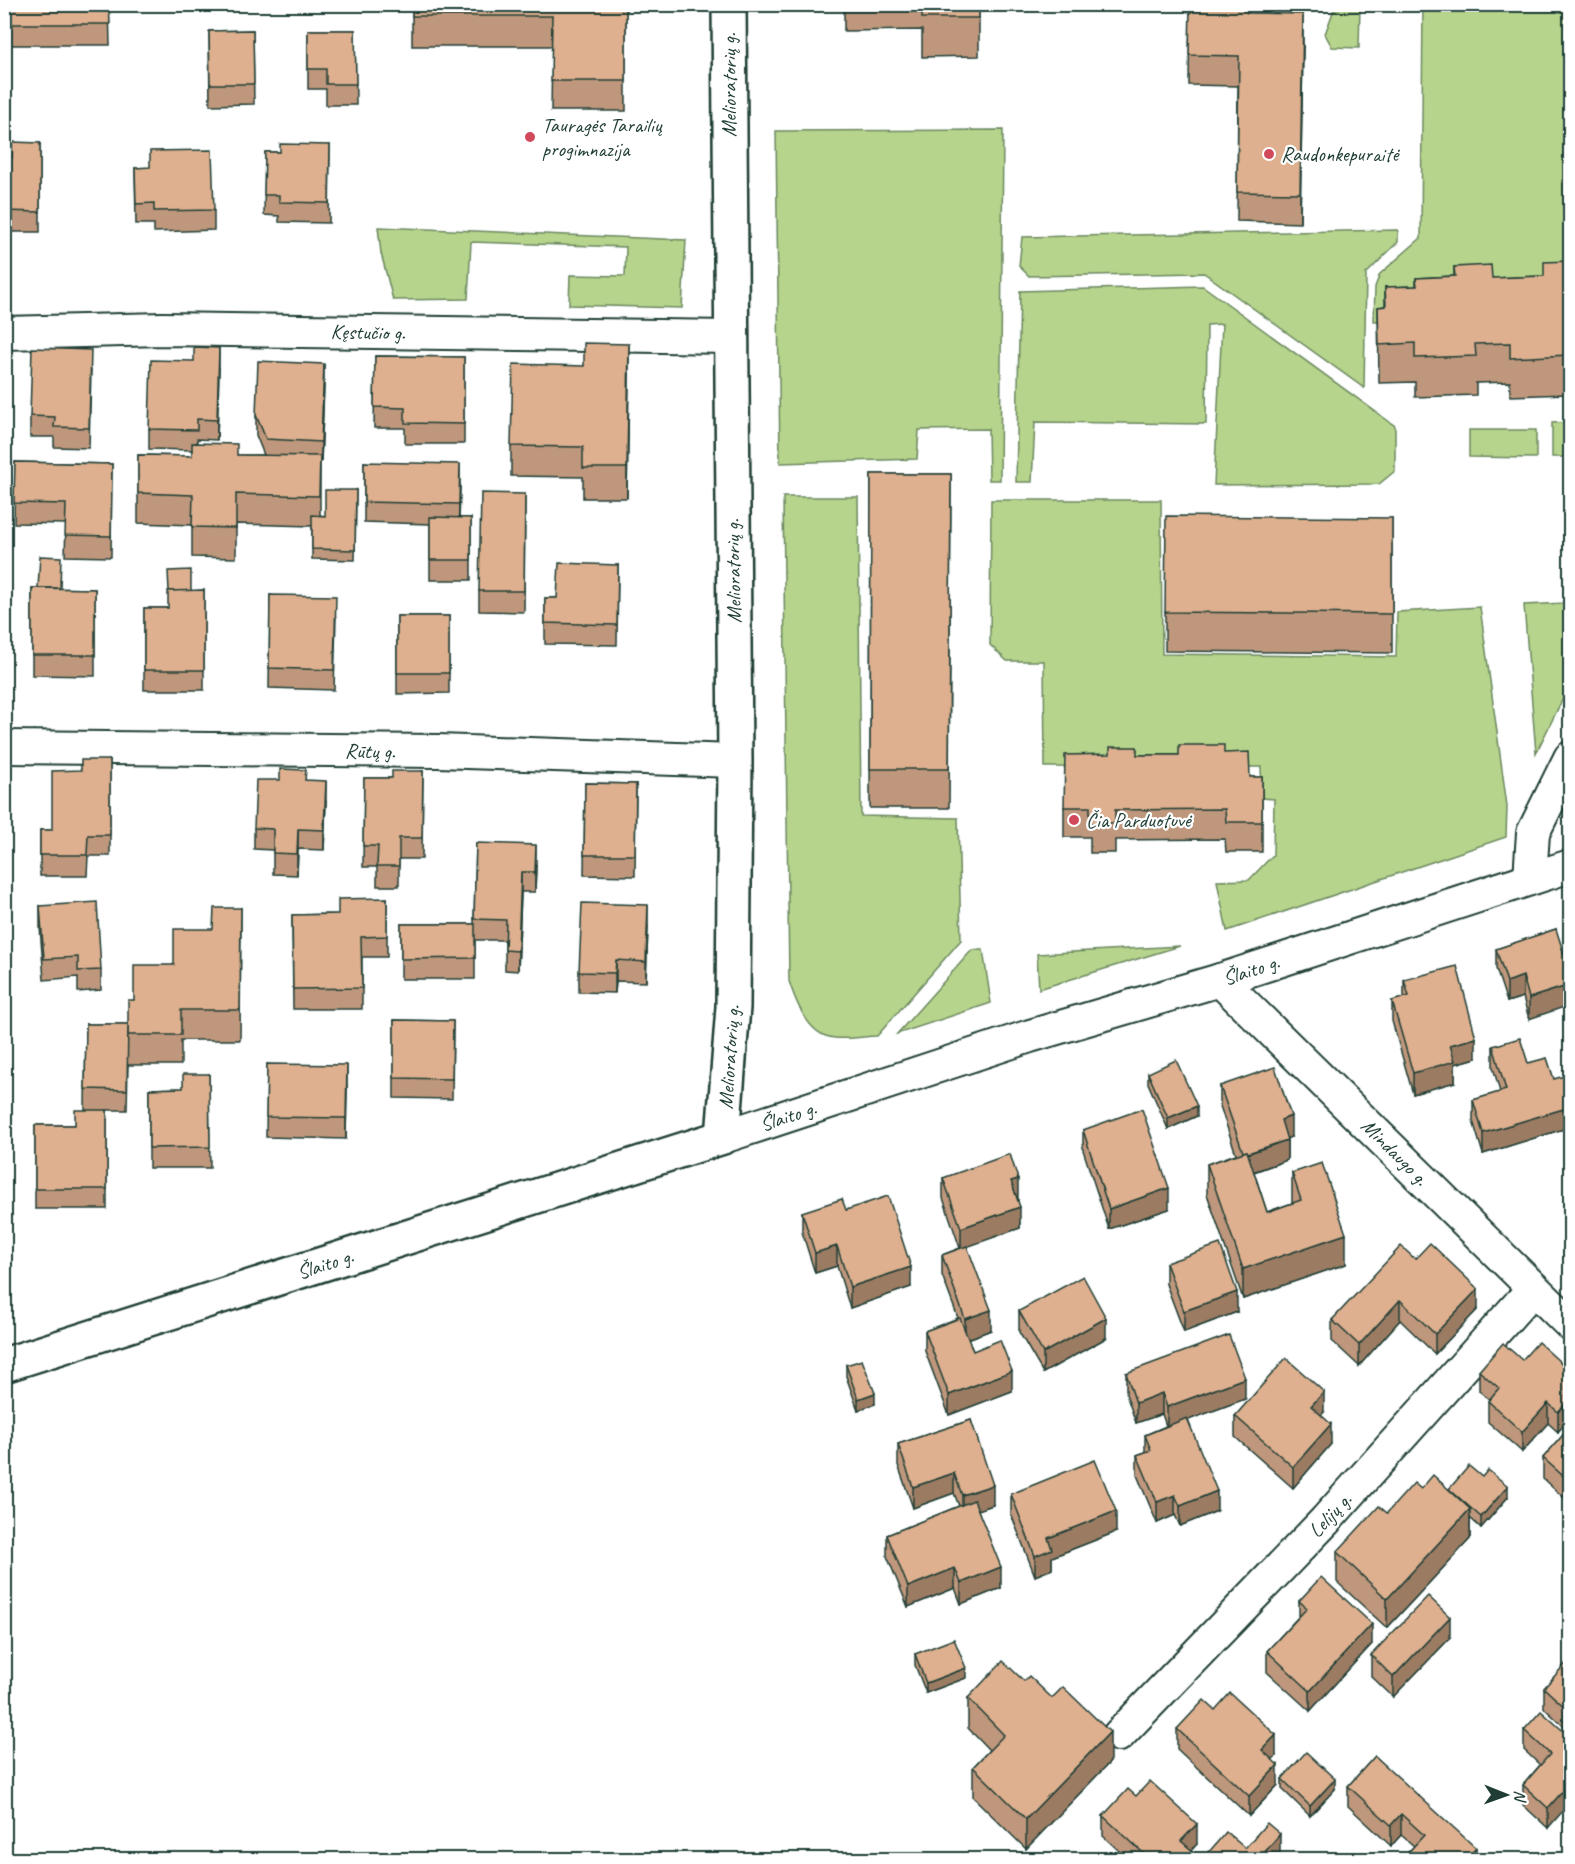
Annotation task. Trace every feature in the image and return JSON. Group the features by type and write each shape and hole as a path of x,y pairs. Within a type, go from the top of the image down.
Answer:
{"main road":[{"name":"Melioratorių g.","path":"723,1137 733,1007 735,760 729,4"},
{"name":"Šlaito g.","path":"4,1365 723,1137"}],"street":[{"name":"Kęstučio g.","path":"4,333 164,328 731,337"},
{"name":"Rūtų g.","path":"4,747 438,751 735,760"},
{"path":"1530,878 1533,833 1570,758"},
{"name":"Šlaito g.","path":"723,1137 1030,1036 1220,980 1570,866"},
{"name":"Mindaugo g.","path":"1220,980 1570,1324"},
{"name":"Lelijų g.","path":"1119,1735 1325,1521 1533,1289"}],"green space":[{"path":"1336,4 1360,5 1359,48 1332,47 1325,34"},
{"path":"1423,5 1570,5 1570,295 1409,320 1374,321 1375,287 1380,274 1421,238"},
{"path":"1003,130 1000,480 989,480 988,429 919,430 917,459 780,463 776,131"},
{"path":"378,227 686,240 682,308 569,305 570,275 625,276 626,247 471,242 468,299 393,300 381,253"},
{"path":"1398,230 1398,242 1366,274 1364,388 1204,273 1029,276 1019,266 1022,237"},
{"path":"1203,286 1395,426 1395,471 1379,484 1214,485 1222,324 1207,325 1206,424 1035,422 1032,482 1016,482 1020,291"},
{"path":"1570,422 1570,457 1552,457 1552,423"},
{"path":"1469,430 1536,430 1536,458 1469,457"},
{"path":"783,497 858,497 861,816 958,818 961,940 877,1036 840,1039 821,1034 814,1029 803,1014 789,981"},
{"path":"991,500 1161,500 1162,654 1396,657 1397,612 1480,607 1507,806 1506,837 1227,931 1217,881 1249,880 1273,855 1274,799 1262,798 1261,767 1045,767 1044,661 1007,661 990,645"},
{"path":"1570,512 1570,684 1536,753 1524,605 1567,603"},
{"path":"1180,946 1039,989 1037,954"},
{"path":"972,950 983,950 991,1003 897,1034"}],"building":[{"path":"4,4 109,4 110,24 4,24"},
{"path":"412,4 626,4 626,81 551,81 552,16 412,16"},
{"path":"922,4 979,4 979,18 922,18"},
{"name":"Raudonkepuraitė","path":"1190,4 1247,4 1247,13 1303,14 1300,193 1237,192 1239,56 1189,55"},
{"path":"253,30 254,84 210,84 209,31"},
{"path":"308,30 355,30 356,84 326,84 326,69 308,69"},
{"path":"12,142 40,143 40,212 4,211 4,158 12,158"},
{"path":"280,144 330,145 329,203 279,202 279,195 264,195 265,152 280,152"},
{"path":"212,150 214,210 154,211 154,203 136,204 135,168 150,167 150,151"},
{"path":"1570,261 1568,355 1510,358 1510,343 1475,344 1476,356 1415,358 1415,343 1379,345 1378,307 1386,306 1385,287 1417,286 1416,278 1455,276 1454,267 1491,265 1492,278 1544,276 1544,262"},
{"path":"584,343 629,344 627,468 583,468 583,447 511,446 513,364 584,366"},
{"path":"194,347 219,348 217,420 197,419 197,430 149,429 151,360 194,361"},
{"path":"32,348 91,350 89,428 54,427 55,417 30,416"},
{"path":"375,356 464,357 464,424 405,423 405,408 374,407"},
{"path":"258,361 324,364 321,442 266,439 256,415"},
{"path":"192,443 237,444 237,455 320,456 319,496 236,494 236,528 192,527 193,495 138,493 138,455 192,456"},
{"path":"15,462 112,464 111,536 65,535 66,504 14,503"},
{"path":"364,462 460,464 459,504 364,502"},
{"path":"871,474 951,474 949,769 870,769"},
{"path":"325,490 356,490 355,550 312,549 312,515 325,516"},
{"path":"481,493 525,494 524,591 479,591"},
{"path":"1166,516 1392,518 1392,614 1165,612"},
{"path":"430,517 471,518 471,560 430,560"},
{"path":"40,556 61,557 60,588 38,588"},
{"path":"559,563 618,565 617,625 545,623 545,598 557,598"},
{"path":"191,570 191,591 169,591 168,571"},
{"path":"32,588 95,589 95,655 32,655"},
{"path":"204,590 204,670 144,670 144,608 168,608 168,591"},
{"path":"270,595 336,596 334,670 269,668"},
{"path":"397,616 449,616 449,673 397,673"},
{"path":"1179,745 1224,745 1224,753 1249,752 1250,777 1262,777 1262,822 1226,822 1225,809 1115,810 1115,823 1090,823 1090,807 1064,807 1065,755 1110,754 1110,747 1137,747 1137,755 1179,755"},
{"path":"81,760 110,760 110,835 88,835 87,855 40,855 40,830 52,830 52,771 81,770"},
{"path":"280,769 306,770 305,780 326,781 324,830 298,829 297,854 273,853 273,829 254,828 256,780 280,780"},
{"path":"392,771 423,771 422,838 399,838 399,866 377,866 378,846 363,846 364,778 392,778"},
{"path":"585,783 636,784 635,855 584,855"},
{"path":"476,843 536,845 535,872 521,872 518,951 505,950 506,920 474,919"},
{"path":"387,898 387,936 361,937 362,988 293,989 292,915 338,914 338,899"},
{"path":"97,902 101,970 78,971 78,957 44,959 40,906"},
{"path":"582,903 648,905 646,962 616,960 615,973 579,972"},
{"path":"214,908 241,908 240,1010 181,1010 181,1035 128,1035 128,1000 134,1000 134,965 174,965 174,929 213,929"},
{"path":"401,924 475,924 475,958 401,959"},
{"path":"1556,929 1564,954 1570,952 1570,985 1529,998 1523,976 1507,982 1496,949"},
{"path":"1457,966 1476,1038 1450,1045 1455,1061 1413,1073 1392,1001 1409,996 1404,980"},
{"path":"394,1020 453,1021 452,1079 394,1078"},
{"path":"86,1024 128,1024 127,1090 85,1089"},
{"path":"1520,1038 1528,1063 1547,1058 1554,1079 1564,1076 1570,1096 1570,1107 1483,1133 1473,1100 1506,1090 1493,1046"},
{"path":"1176,1060 1197,1106 1168,1118 1148,1073"},
{"path":"267,1064 347,1065 346,1118 266,1117"},
{"path":"1275,1067 1291,1116 1281,1120 1287,1140 1248,1153 1243,1152 1220,1086"},
{"path":"183,1074 209,1074 210,1147 149,1148 149,1089 183,1088"},
{"path":"1142,1109 1169,1188 1109,1209 1083,1130"},
{"path":"75,1110 107,1110 107,1189 35,1189 35,1125 75,1125"},
{"path":"1247,1151 1267,1212 1301,1200 1292,1173 1322,1163 1346,1234 1243,1269 1207,1164"},
{"path":"1010,1154 1018,1179 1011,1181 1020,1207 961,1228 943,1178"},
{"path":"888,1196 911,1267 850,1287 837,1246 815,1253 802,1212 842,1199 846,1210"},
{"path":"1430,1243 1478,1289 1435,1334 1400,1300 1359,1345 1332,1320 1401,1246 1415,1259"},
{"path":"1220,1244 1237,1292 1184,1311 1166,1263"},
{"path":"967,1246 991,1310 965,1319 942,1255"},
{"path":"1083,1276 1106,1318 1043,1353 1019,1311"},
{"path":"960,1318 973,1351 1000,1340 1012,1371 949,1395 925,1331"},
{"path":"1229,1335 1245,1378 1167,1407 1162,1393 1136,1403 1126,1373"},
{"path":"1538,1342 1570,1371 1570,1398 1558,1412 1548,1403 1522,1432 1488,1401 1499,1388 1479,1371 1503,1343 1522,1360"},
{"path":"1286,1358 1324,1392 1311,1406 1331,1424 1293,1467 1235,1416"},
{"path":"862,1360 875,1393 858,1399 846,1365"},
{"path":"1187,1418 1217,1491 1180,1506 1175,1495 1157,1502 1137,1455 1151,1450 1145,1435"},
{"path":"971,1420 993,1485 962,1495 954,1473 913,1487 898,1444"},
{"path":"1570,1427 1570,1482 1543,1458"},
{"path":"1095,1460 1116,1511 1048,1538 1052,1549 1035,1556 1011,1494"},
{"path":"1469,1466 1482,1477 1488,1470 1508,1486 1481,1517 1449,1489"},
{"path":"1433,1475 1470,1509 1387,1599 1337,1552 1379,1506 1387,1513 1414,1483 1421,1489"},
{"path":"974,1500 1001,1567 961,1583 955,1568 908,1587 887,1535"},
{"path":"1321,1577 1372,1624 1310,1691 1267,1651 1307,1608 1299,1601"},
{"path":"1428,1596 1450,1617 1393,1677 1371,1655"},
{"path":"954,1639 966,1668 926,1683 915,1654"},
{"path":"1003,1661 1024,1681 1029,1676 1052,1698 1063,1687 1110,1732 1026,1819 973,1767 1004,1735 968,1698"},
{"path":"1567,1662 1570,1666 1570,1712 1544,1688"},
{"path":"1230,1693 1276,1735 1262,1750 1278,1765 1249,1796 1177,1729 1204,1700 1215,1710"},
{"path":"1541,1711 1570,1737 1570,1783 1548,1808 1523,1785 1550,1754 1524,1730"},
{"path":"1306,1752 1335,1779 1310,1806 1282,1779"},
{"path":"1375,1756 1476,1848 1466,1860 1405,1860 1403,1858 1424,1835 1401,1814 1391,1825 1348,1786"},
{"path":"1150,1781 1197,1824 1181,1841 1196,1854 1191,1860 1151,1860 1103,1816 1128,1789 1136,1796"},
{"path":"1267,1823 1280,1834 1258,1860 1202,1860 1226,1832 1245,1848"}],"place":[{"name":"Tauragės Tarailių progimnazija","path":"530,137"},
{"name":"Raudonkepuraitė","path":"1269,154"},
{"name":"Čia Parduotuvė","path":"1074,820"}]}
